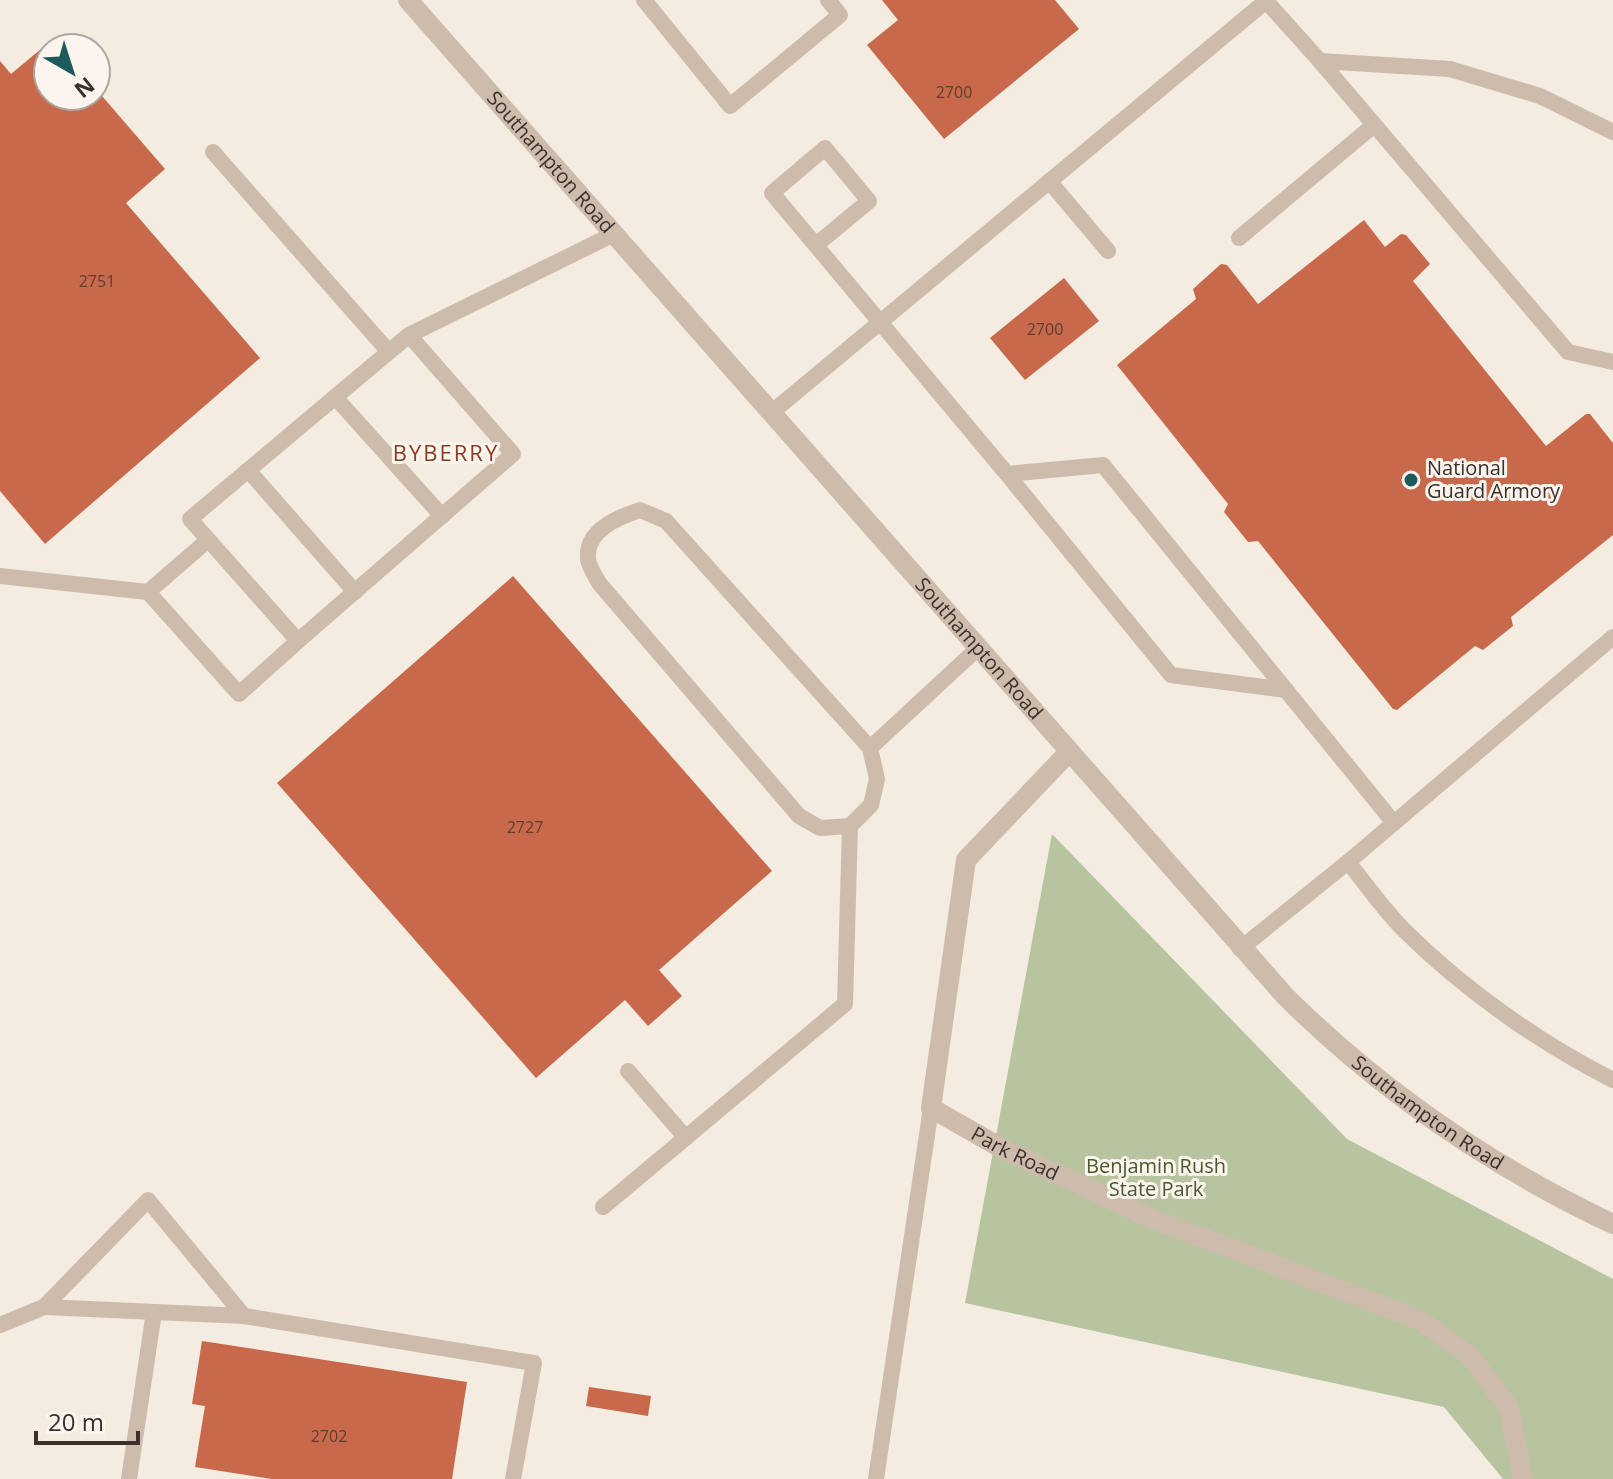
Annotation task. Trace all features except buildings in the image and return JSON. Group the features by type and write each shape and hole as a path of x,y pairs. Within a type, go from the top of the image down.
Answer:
{"street":[{"name":"Southampton Road","path":"408,0 1240,949 1325,1036 1417,1111 1519,1177 1613,1224"},
{"path":"931,1108 966,860 1068,753"},
{"name":"Park Road","path":"931,1108 1003,1149 1153,1219 1420,1320 1470,1356 1509,1408 1523,1479"}],"lane":[{"path":"644,0 730,106 840,15 828,0"},
{"path":"771,413 1266,0 1568,352 1613,362"},
{"path":"1320,61 1450,69 1540,96 1613,132"},
{"path":"1239,238 1374,125"},
{"path":"816,245 869,201 825,148 772,193 1171,675 1286,690"},
{"path":"213,152 389,352"},
{"path":"1049,181 1108,251"},
{"path":"298,641 190,519 409,335 614,234"},
{"path":"0,576 148,592 239,694 513,454 409,335"},
{"path":"335,397 442,516"},
{"path":"1007,474 1103,465 1394,823"},
{"path":"248,470 355,592"},
{"path":"640,510 666,521 870,748 877,779 871,805 850,826 820,828 799,816 599,583 588,559 594,537 615,518 640,510"},
{"path":"148,592 208,540"},
{"path":"1240,949 1348,862 1613,637"},
{"path":"870,748 977,649"},
{"path":"603,1207 845,1004 850,826"},
{"path":"1348,862 1406,933 1486,998 1576,1061 1613,1080"},
{"path":"628,1071 686,1138"},
{"path":"876,1479 931,1108"},
{"path":"0,1325 44,1307 148,1200 244,1316"},
{"path":"44,1307 244,1316 534,1363 513,1479"},
{"path":"129,1479 154,1312"}],"green space":[{"name":"Benjamin Rush State Park","path":"1052,834 1347,1139 1613,1279 1613,1479 1503,1479 1444,1407 965,1303"}],"place":[{"name":"National Guard Armory","path":"1411,480"}],"district":[{"name":"BYBERRY","path":"446,453"}]}
